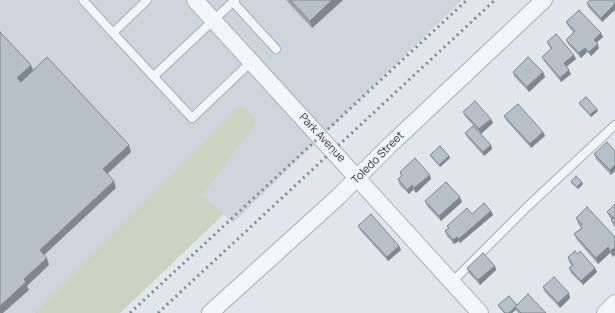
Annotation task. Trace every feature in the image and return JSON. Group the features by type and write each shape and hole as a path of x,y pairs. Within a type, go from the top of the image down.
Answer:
{"street":[{"name":"Park Avenue","path":"195,0 480,313"},
{"name":"Toledo Street","path":"210,313 358,178 389,146 544,0"},
{"path":"604,313 615,303"}],"lane":[{"path":"83,0 192,118 252,61"},
{"path":"113,33 147,0"},
{"path":"154,76 234,1 276,49"},
{"path":"452,282 526,208 615,125"}],"shaded area":[{"path":"0,0 462,0 233,223 203,195 258,120 241,104 34,313 0,313"}],"green space":[{"path":"241,104 258,120 203,195 224,214 120,313 34,313"}],"building":[{"path":"290,0 332,0 310,21"},
{"path":"590,0 615,0 615,4 601,18 587,3"},
{"path":"579,10 601,33 594,40 598,44 589,52 585,48 579,53 566,40 575,31 566,22"},
{"path":"0,32 31,65 17,78 21,82 47,57 129,145 103,169 114,181 40,250 47,258 24,279 26,282 0,306"},
{"path":"556,34 574,55 564,63 569,70 560,78 542,57 552,48 547,42"},
{"path":"528,57 543,72 527,87 513,72"},
{"path":"586,97 597,109 590,115 579,103"},
{"path":"475,101 491,119 479,129 463,112"},
{"path":"518,104 543,132 530,144 504,116"},
{"path":"473,126 491,145 483,152 465,133"},
{"path":"607,142 615,151 615,165 610,170 594,154"},
{"path":"440,146 449,156 439,165 430,155"},
{"path":"415,158 430,175 414,188 412,185 407,190 398,179 402,175 400,172"},
{"path":"576,176 582,182 577,187 571,182"},
{"path":"446,182 460,197 439,216 425,201"},
{"path":"484,203 491,211 459,239 457,237 453,240 445,231 449,228 447,226 467,208 472,214"},
{"path":"615,204 615,224 611,220 614,218 607,212"},
{"path":"587,207 615,237 615,247 611,251 608,247 596,258 574,234 582,228 580,226 582,224 576,218"},
{"path":"371,214 399,246 387,257 358,226"},
{"path":"575,251 578,254 580,251 595,268 581,281 569,268 573,265 568,257"},
{"path":"483,253 495,266 478,280 467,268"},
{"path":"554,277 569,293 558,303 543,287"},
{"path":"528,294 546,313 521,313 515,307"},
{"path":"509,296 517,305 509,313 505,313 498,305"}],"railway":[{"path":"130,313 467,0"},
{"path":"158,313 495,0"}]}
